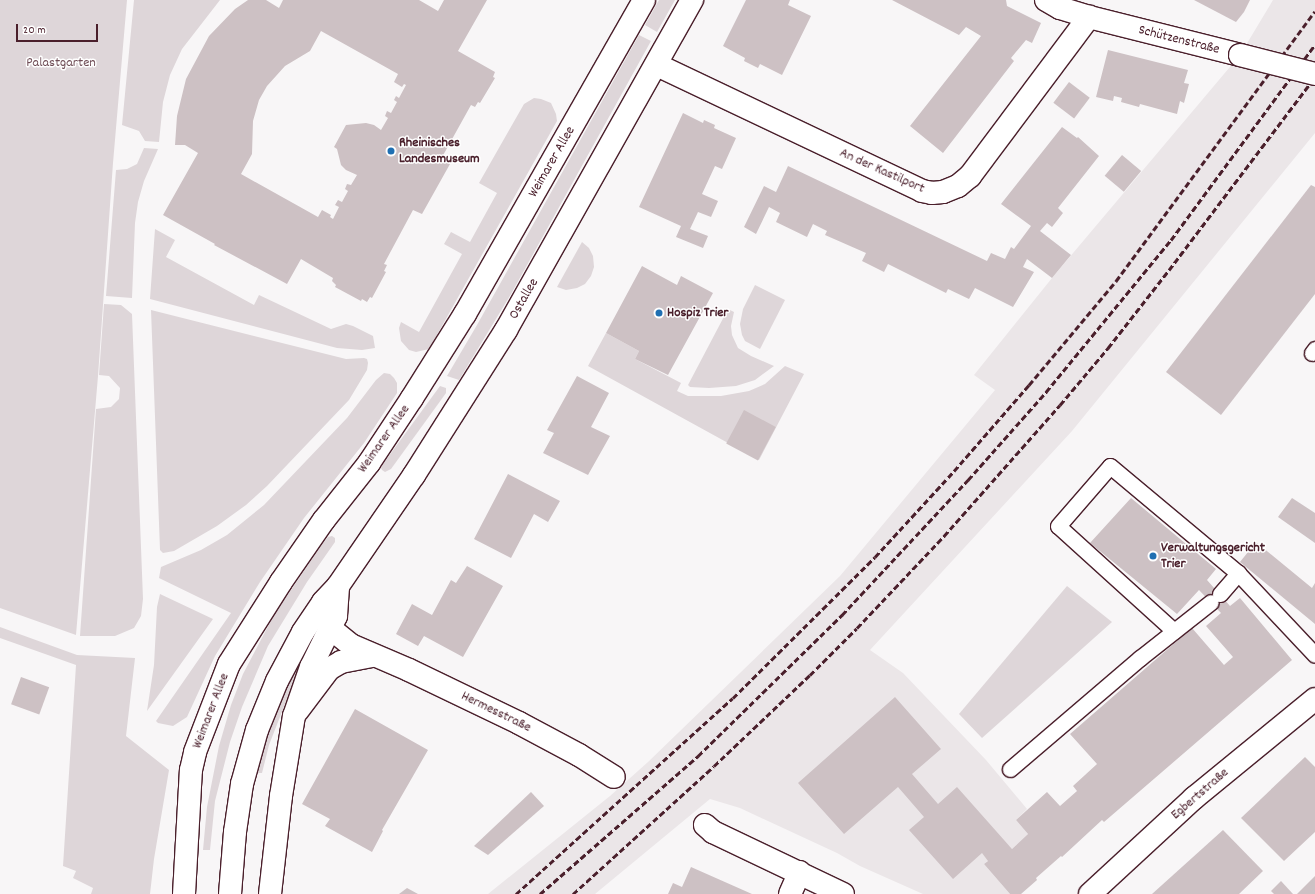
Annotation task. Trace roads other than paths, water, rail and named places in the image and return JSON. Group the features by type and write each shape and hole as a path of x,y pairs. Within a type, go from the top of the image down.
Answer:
{"main road":[{"name":"Weimarer Allee","path":"184,894 191,770 195,752 229,664 281,582 324,520 369,463 449,340 644,0"},
{"name":"Ostallee","path":"230,894 235,832 242,784 257,730 277,681 303,632 323,602 338,586 418,468 506,330 657,65 692,0"},
{"name":"Schützenstraße","path":"1046,0 1060,8 1089,17 1315,74"},
{"name":"An der Kastilport","path":"657,65 922,191 932,193 943,192 958,186 970,176 1089,17"},
{"path":"270,894 281,796 294,716 311,667 336,616 338,586"},
{"name":"Hermesstraße","path":"330,628 352,646 409,670 519,723 579,755 614,778"},
{"path":"294,716 330,669 341,662 373,656"},
{"name":"Egbertstraße","path":"1090,894 1194,798 1315,699"},
{"path":"168,894 191,770"},
{"path":"705,825 713,832 800,872 843,894"},
{"path":"790,894 800,872"}],"lane":[{"path":"1174,631 1058,526 1110,466 1238,573 1315,655"},
{"path":"1010,769 1215,598 1238,573"}],"railway":[{"path":"516,894 733,698 875,557 954,471 1029,385 1116,281 1315,11"},
{"path":"540,894 698,756 842,615 968,480 1046,392 1171,240 1315,45"},
{"path":"573,894 714,766 810,675 857,628 944,536 1060,405 1108,348 1315,77"}],"place":[{"name":"Rheinisches Landesmuseum","path":"391,151"},
{"name":"Hospiz Trier","path":"659,313"},
{"name":"Verwaltungsgericht Trier","path":"1153,556"}],"park label":[{"name":"Palastgarten","path":"61,63"}]}
